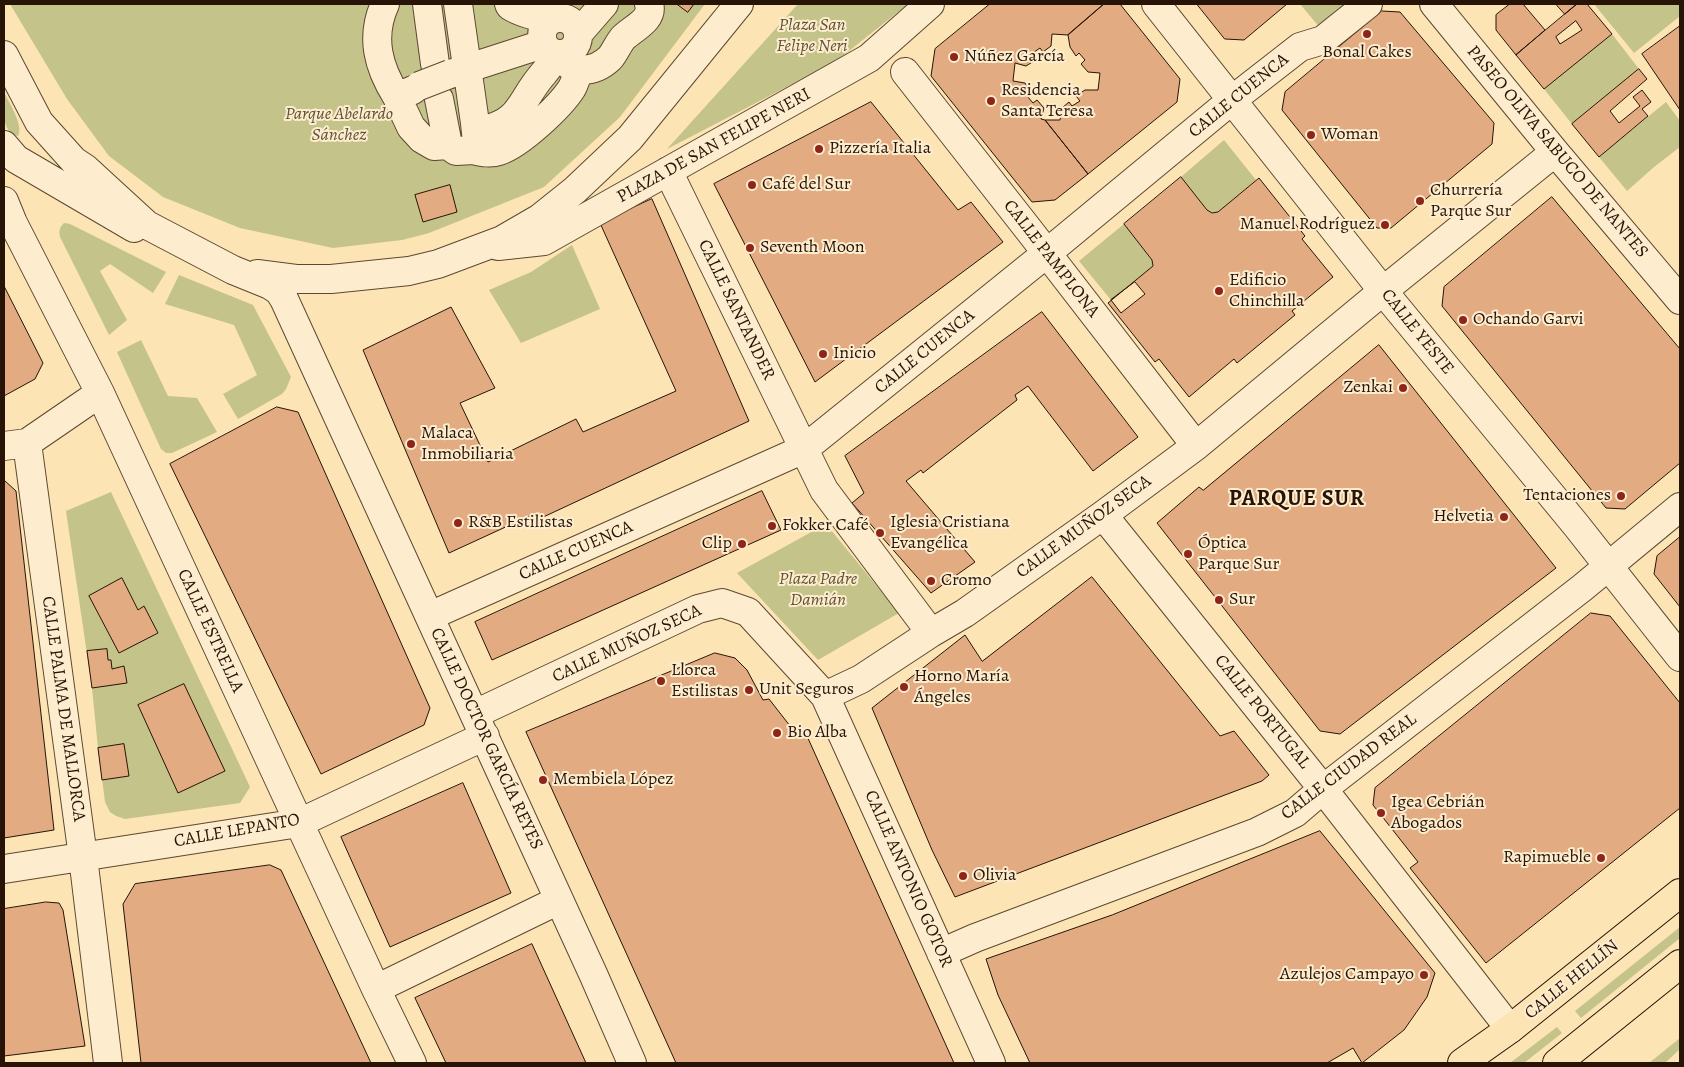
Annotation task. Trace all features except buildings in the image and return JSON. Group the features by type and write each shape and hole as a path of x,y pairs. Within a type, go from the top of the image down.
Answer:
{"main road":[{"name":"CALLE HELLÍN","path":"1462,1063 1510,1029 1680,893"},
{"path":"1557,1063 1680,964"}],"street":[{"path":"386,4 380,16 376,32 378,54 389,84 418,94 466,146"},
{"path":"427,4 451,69 466,146"},
{"path":"451,69 458,4"},
{"path":"509,4 529,15 563,19"},
{"path":"604,4 546,24 543,29 542,40 560,56 593,69 611,57 623,38 648,16 651,10 649,4"},
{"path":"8,158 182,256 232,270 264,276 305,279 339,279 409,271 438,264 502,240 540,218 575,190 630,138 739,4"},
{"name":"PLAZA DE SAN FELIPE NERI","path":"480,248 544,242 870,58 930,4"},
{"name":"CALLE YESTE","path":"1156,4 1382,291 1608,566 1680,657"},
{"name":"CALLE CUENCA","path":"430,616 804,449 1048,253 1232,100 1300,48 1323,40 1368,4"},
{"name":"PASEO OLIVA SABUCO DE NANTES","path":"1434,4 1555,152 1680,300"},
{"path":"4,55 38,122 60,146 147,225"},
{"path":"560,56 534,86 526,102 513,117 500,126 485,130 466,146 434,146 422,139 410,127 418,94 451,69 560,56"},
{"name":"CALLE PAMPLONA","path":"905,72 1048,253 1196,446"},
{"name":"CALLE MUÑOZ SECA","path":"480,725 698,608 722,603 748,612 825,696 861,679 930,633 965,613 1196,446 1382,291 1555,152"},
{"path":"8,158 31,153 43,157 94,188 147,225 232,270"},
{"name":"CALLE SANTANDER","path":"668,171 824,490 930,633"},
{"name":"CALLE ESTRELLA","path":"7,216 100,393 412,1063"},
{"name":"CALLE DOCTOR GARCÍA REYES","path":"232,270 270,285 279,291 289,309 480,725 632,1063"},
{"name":"CALLE DOCTOR GARCÍA REYES","path":"305,279 301,303 336,388 338,417"},
{"name":"CALLE PALMA DE MALLORCA","path":"100,393 15,444 83,856 108,1063"},
{"name":"CALLE CIUDAD REAL","path":"941,953 1257,832 1295,813 1680,508"},
{"name":"CALLE PORTUGAL","path":"1103,515 1323,789 1510,1029"},
{"name":"CALLE ANTONIO GOTOR","path":"825,696 990,1063"},
{"name":"CALLE LEPANTO","path":"4,869 299,823 480,725"},
{"path":"376,989 559,900"}],"green space":[{"name":"Parque Abelardo Sánchez","path":"10,4 705,4 620,117 544,187 429,233 402,240 333,248 240,228 163,197 109,156 67,99"},
{"name":"Plaza San Felipe Neri","path":"798,4 908,4 835,62 667,149"},
{"path":"1300,4 1350,4 1321,29"},
{"path":"1594,4 1680,4 1680,16 1634,53"},
{"path":"1612,34 1639,69 1572,124 1544,89"},
{"path":"4,92 18,120 18,136 8,130 4,118"},
{"path":"1666,102 1680,121 1680,147 1627,191 1599,157"},
{"path":"1224,140 1256,180 1218,212 1212,213 1207,210 1181,177"},
{"path":"64,223 70,224 166,272 153,293 110,264 100,271 127,320 109,335 60,237 61,226"},
{"path":"1124,224 1152,260 1152,268 1111,300 1079,261"},
{"path":"572,245 600,309 521,343 489,290 531,272"},
{"path":"179,275 253,305 291,377 282,394 238,419 223,394 257,375 234,325 165,304"},
{"path":"141,340 168,396 197,398 217,432 172,453 166,453 161,449 117,352"},
{"path":"111,492 250,787 240,803 125,819 110,812 105,802 92,688 66,511"},
{"name":"Plaza Padre Damián","path":"826,524 899,613 818,660 737,573"},
{"path":"1680,927 1680,938 1581,1018 1575,1011"},
{"path":"1557,1027 1562,1033 1524,1063 1510,1063"},
{"path":"1680,1038 1680,1049 1665,1063 1649,1063"}],"place":[{"name":"Bonal Cakes","path":"1367,34"},
{"name":"Núñez García","path":"954,57"},
{"name":"Residencia Santa Teresa","path":"991,101"},
{"name":"Woman","path":"1311,135"},
{"name":"Pizzería Italia","path":"819,149"},
{"name":"Café del Sur","path":"752,185"},
{"name":"Churrería Parque Sur","path":"1420,201"},
{"name":"Manuel Rodríguez","path":"1385,225"},
{"name":"Seventh Moon","path":"750,248"},
{"name":"Edificio Chinchilla","path":"1219,291"},
{"name":"Ochando Garvi","path":"1463,320"},
{"name":"Inicio","path":"823,354"},
{"name":"Zenkai","path":"1403,388"},
{"name":"Malaca Inmobiliaria","path":"411,444"},
{"name":"Tentaciones","path":"1621,496"},
{"name":"Helvetia","path":"1504,517"},
{"name":"R&B Estilistas","path":"458,523"},
{"name":"Fokker Café","path":"772,526"},
{"name":"Iglesia Cristiana Evangélica","path":"880,533"},
{"name":"Clip","path":"742,544"},
{"name":"Óptica Parque Sur","path":"1188,554"},
{"name":"Cromo","path":"931,581"},
{"name":"Sur","path":"1219,600"},
{"name":"Llorca Estilistas","path":"661,681"},
{"name":"Horno María Ángeles","path":"904,687"},
{"name":"Unit Seguros","path":"749,690"},
{"name":"Bio Alba","path":"777,733"},
{"name":"Membiela López","path":"543,780"},
{"name":"Igea Cebrián Abogados","path":"1381,813"},
{"name":"Rapimueble","path":"1601,858"},
{"name":"Olivia","path":"963,876"},
{"name":"Azulejos Campayo","path":"1424,975"}],"district":[{"name":"PARQUE SUR","path":"1297,500"}]}
